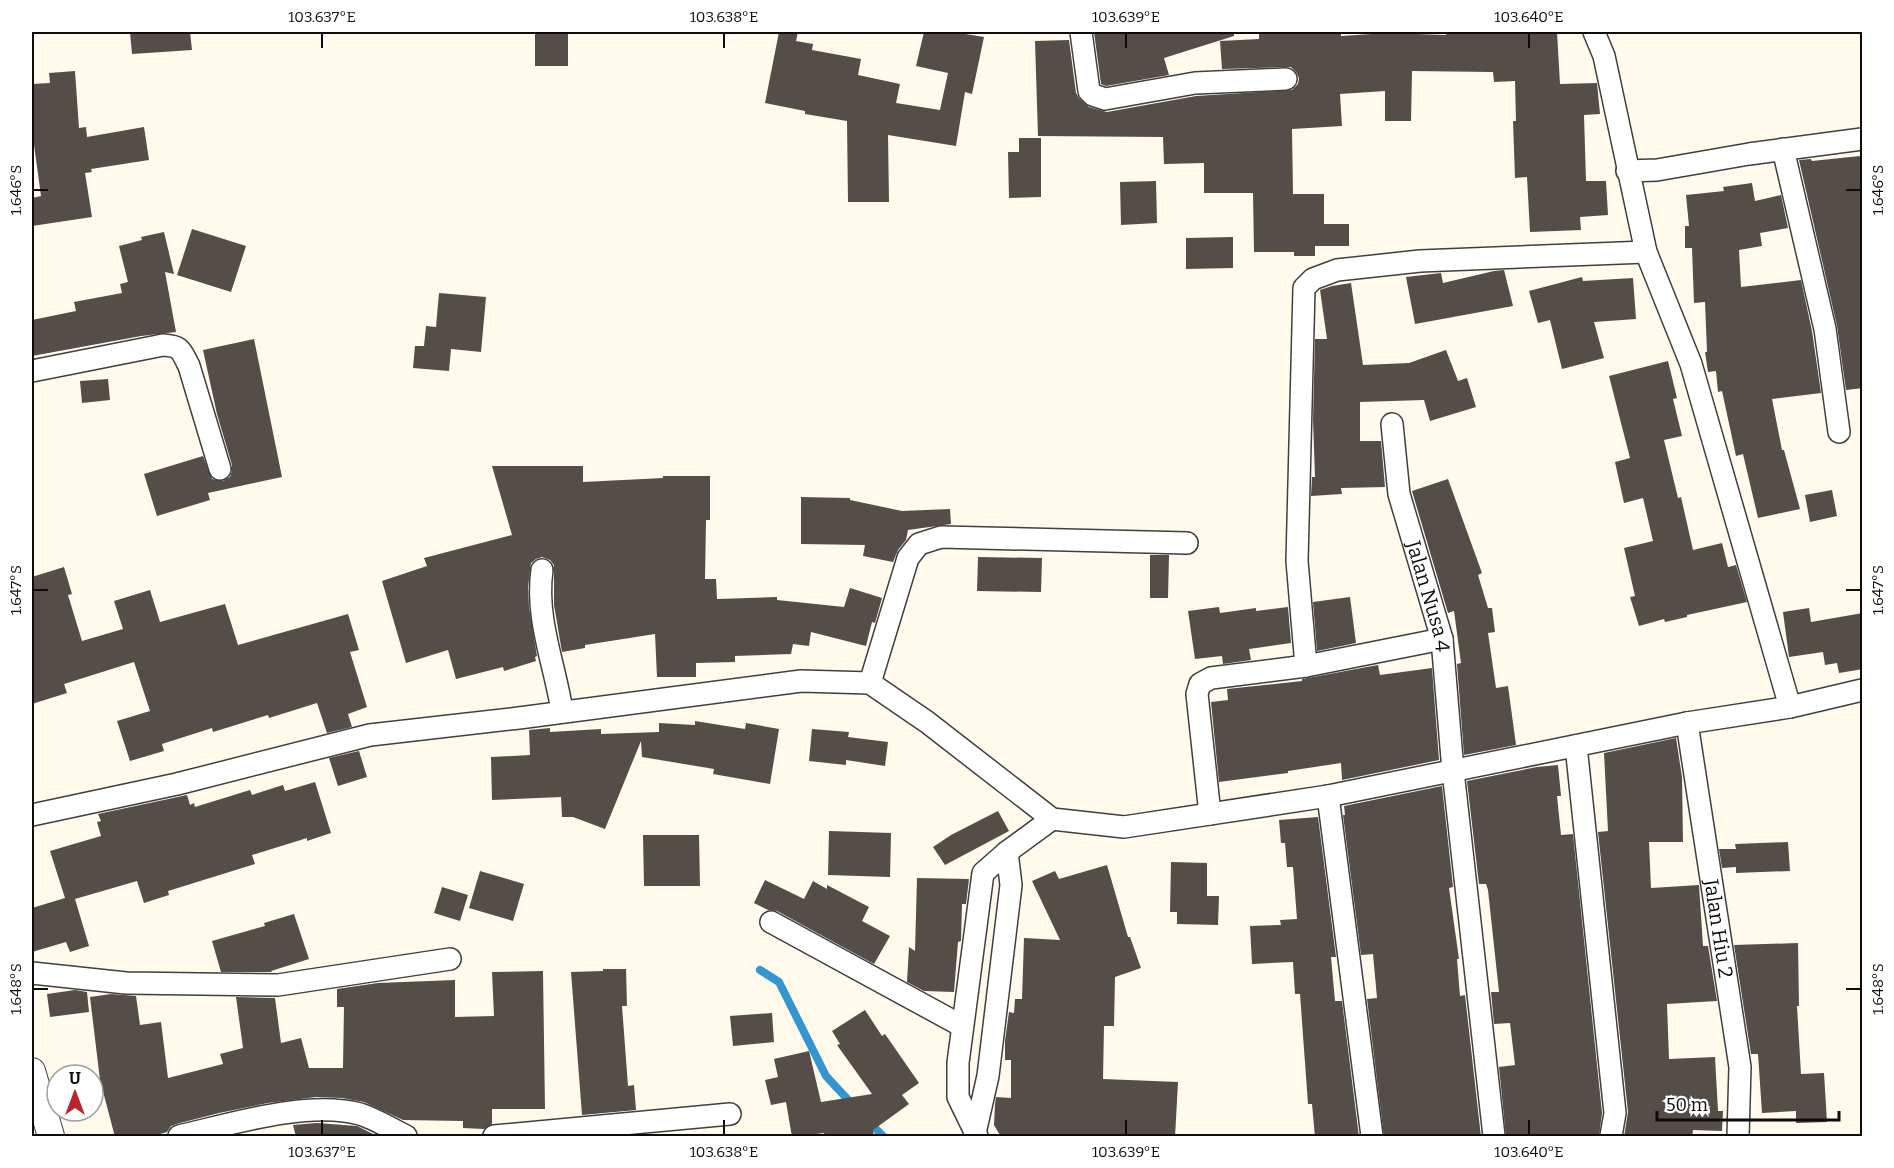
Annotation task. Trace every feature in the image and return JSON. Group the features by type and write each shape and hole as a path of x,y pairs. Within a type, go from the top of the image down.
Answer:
{"street":[{"path":"1081,32 1089,91 1099,98 1105,99 1195,83 1286,79"},
{"path":"1594,32 1604,56 1646,252 1691,364 1790,707"},
{"path":"1627,171 1657,170 1783,149 1863,139"},
{"path":"1783,149 1825,329 1839,432"},
{"path":"1306,666 1297,561 1304,288 1313,279 1337,270 1420,261 1646,252"},
{"path":"32,371 163,345 182,350 189,366 220,469"},
{"name":"Jalan Nusa 4","path":"1392,424 1399,494 1442,639 1453,771 1494,1137"},
{"path":"870,683 908,558 919,544 941,537 1187,543"},
{"path":"542,570 539,591 542,616 558,682 562,711"},
{"path":"1210,814 1197,694 1200,684 1211,678 1306,666 1442,639"},
{"path":"32,815 177,784 370,735 801,681 870,683 927,722 1052,819 1124,827 1328,796 1687,723 1790,707 1863,690"},
{"name":"Jalan Hiu 2","path":"1687,723 1740,1067 1738,1137"},
{"path":"1576,746 1615,1113 1611,1137"},
{"path":"1328,796 1372,1137"},
{"path":"976,1135 958,1097 958,1063 983,873 1052,819"},
{"path":"976,1135 988,1076 1010,897 1007,852"},
{"path":"771,922 962,1026"},
{"path":"32,973 126,983 278,985 450,958"},
{"path":"32,1071 51,1137"},
{"path":"179,1137 280,1114 306,1111 361,1114 406,1137"},
{"path":"494,1137 730,1114"}],"building":[{"path":"130,32 190,32 192,50 132,54"},
{"path":"535,32 568,32 568,66 535,66"},
{"path":"779,32 798,32 796,41 813,44 812,50 861,59 858,75 900,84 896,103 940,110 948,73 916,66 924,32 953,32 984,37 972,94 965,92 956,146 888,135 889,202 848,202 847,121 805,114 805,111 765,103"},
{"path":"1094,32 1234,32 1234,36 1164,58 1169,75 1106,86 1101,84"},
{"path":"1259,32 1341,32 1341,36 1387,33 1446,35 1447,32 1557,32 1560,84 1597,83 1600,114 1584,115 1586,181 1606,181 1608,215 1580,217 1581,230 1530,232 1527,177 1515,178 1513,121 1516,121 1515,81 1494,82 1493,72 1412,71 1411,121 1385,121 1385,91 1340,94 1342,126 1292,129 1293,194 1324,194 1324,224 1349,224 1349,246 1315,246 1315,256 1294,256 1294,252 1254,252 1253,193 1204,193 1204,163 1164,164 1163,137 1038,136 1035,41 1069,40 1076,93 1089,107 1107,112 1196,96 1292,90 1298,84 1299,78 1291,67 1222,69 1220,41 1259,39"},
{"path":"75,71 79,128 86,127 87,137 144,127 149,160 91,169 92,172 85,173 92,217 32,226 32,198 41,196 32,130 32,84 50,83 49,73"},
{"path":"1019,138 1041,138 1041,197 1009,198 1008,152 1019,152"},
{"path":"1860,156 1863,182 1863,388 1846,390 1837,326 1799,160 1811,159 1812,161"},
{"path":"1156,181 1157,223 1121,225 1120,182"},
{"path":"1752,183 1755,201 1781,195 1788,228 1760,233 1762,246 1739,250 1741,287 1801,280 1812,331 1821,393 1772,399 1782,450 1784,450 1800,509 1758,518 1743,454 1736,456 1722,391 1718,392 1716,371 1708,372 1705,352 1707,352 1705,302 1694,303 1692,248 1685,248 1685,226 1689,226 1686,195 1724,191 1723,187"},
{"path":"192,229 246,246 231,292 177,275"},
{"path":"164,232 174,274 165,272 176,332 141,336 32,356 32,320 76,311 74,302 122,293 120,284 128,282 119,246 142,240 141,237"},
{"path":"1233,237 1233,268 1186,269 1186,238"},
{"path":"1504,270 1513,306 1415,324 1406,277 1441,273 1443,283"},
{"path":"1582,277 1583,281 1633,278 1636,319 1594,322 1604,358 1562,369 1550,320 1538,323 1529,291"},
{"path":"1351,283 1363,365 1409,363 1446,350 1458,381 1467,378 1476,407 1430,421 1424,400 1360,402 1360,441 1381,441 1385,487 1341,488 1342,494 1311,496 1312,477 1315,477 1313,420 1315,339 1327,339 1320,290"},
{"path":"439,293 486,297 481,352 451,349 449,371 413,368 415,346 424,346 426,326 436,327"},
{"path":"254,339 282,477 208,493 210,500 157,516 144,474 203,456 212,479 223,481 230,477 232,465 217,414 203,350"},
{"path":"1668,361 1677,398 1673,399 1682,436 1664,440 1678,498 1681,497 1693,550 1722,543 1728,567 1736,565 1747,602 1639,626 1630,597 1635,596 1624,548 1653,541 1643,498 1624,503 1615,462 1630,458 1609,376"},
{"path":"108,379 110,400 82,403 80,381"},
{"path":"492,466 583,466 583,482 663,478 663,476 710,476 710,520 706,520 705,579 716,579 717,599 777,597 777,600 844,607 850,588 882,598 875,623 872,622 866,646 811,632 809,646 793,644 791,654 735,656 735,662 696,663 696,677 657,677 655,634 585,645 585,648 562,652 554,605 554,565 550,560 542,557 531,563 528,587 536,661 504,671 503,667 456,679 448,650 406,663 382,581 427,566 424,558 512,535"},
{"path":"1448,479 1482,573 1478,575 1488,608 1492,608 1495,632 1488,633 1496,688 1508,686 1516,745 1464,755 1457,664 1461,663 1454,611 1448,613 1412,491"},
{"path":"1832,490 1837,516 1810,522 1805,495"},
{"path":"801,497 850,498 850,500 902,511 950,509 951,524 908,530 906,540 898,550 893,562 863,556 865,545 801,544"},
{"path":"1150,555 1169,555 1168,598 1150,598"},
{"path":"978,557 1042,558 1041,592 977,591"},
{"path":"64,567 72,594 68,595 82,641 123,629 114,601 150,590 160,622 225,604 238,645 348,614 359,650 350,652 367,707 348,714 352,727 327,733 317,703 213,732 212,728 162,744 164,751 130,761 117,721 150,711 134,662 64,684 67,693 32,704 32,577"},
{"path":"1350,597 1356,643 1317,651 1313,602"},
{"path":"1219,607 1220,613 1256,608 1256,611 1288,607 1291,643 1249,649 1251,660 1223,664 1222,656 1195,659 1188,611"},
{"path":"1809,608 1811,622 1863,613 1863,669 1839,673 1837,663 1825,665 1823,652 1789,657 1783,612"},
{"path":"1378,665 1380,675 1432,668 1439,760 1342,780 1341,763 1219,782 1211,702 1228,700 1227,689 1302,681 1302,679"},
{"path":"695,721 745,729 746,723 779,729 770,784 713,774 714,769 642,757 641,741 605,829 573,817 562,817 561,797 492,800 491,757 530,755 529,730 550,728 550,732 601,729 601,734 659,732 659,723 695,725"},
{"path":"812,729 849,732 848,737 888,742 885,766 846,760 846,765 809,761"},
{"path":"1676,738 1682,777 1683,842 1649,842 1651,888 1699,885 1703,946 1708,946 1717,1001 1667,1004 1669,1059 1715,1057 1718,1111 1723,1111 1722,1131 1693,1130 1692,1137 1624,1137 1628,1112 1598,832 1608,831 1604,753"},
{"path":"359,751 367,777 338,786 329,758"},
{"path":"1558,765 1561,796 1557,796 1561,835 1573,834 1602,1113 1599,1137 1506,1137 1499,1067 1515,1065 1510,1023 1494,1024 1491,992 1499,992 1488,890 1486,884 1479,884 1467,781"},
{"path":"315,782 331,833 252,855 255,864 168,891 169,895 144,903 137,881 75,899 89,946 70,952 66,942 32,952 32,908 65,898 50,851 101,836 97,822 101,821 98,814 187,795 190,805 194,803 195,807 250,790 252,795 283,785 285,791"},
{"path":"1442,786 1453,887 1449,888 1459,959 1457,959 1460,996 1465,995 1481,1137 1384,1137 1367,999 1377,998 1373,954 1361,955 1343,815 1345,815 1344,806"},
{"path":"998,811 1009,831 945,865 933,847"},
{"path":"1318,817 1336,957 1331,957 1335,1001 1342,1001 1359,1137 1315,1137 1312,1104 1308,1104 1300,994 1295,994 1293,962 1252,964 1250,926 1281,925 1280,920 1297,919 1293,867 1287,867 1285,843 1281,843 1279,820"},
{"path":"829,831 891,833 890,877 828,875"},
{"path":"643,835 699,835 700,886 644,886"},
{"path":"1788,842 1790,871 1736,873 1736,867 1722,868 1719,849 1736,849 1735,844"},
{"path":"1171,862 1207,863 1207,896 1219,896 1218,925 1177,924 1177,912 1170,912"},
{"path":"1107,865 1128,937 1130,937 1141,968 1115,977 1114,1026 1104,1026 1103,1079 1178,1082 1175,1137 1001,1137 994,1125 995,1104 996,1097 1011,1098 1011,1060 1005,1060 1005,1041 1009,1012 1014,1013 1015,999 1022,999 1024,938 1060,940 1032,881 1055,871 1059,879"},
{"path":"480,871 524,884 513,921 469,908"},
{"path":"917,878 969,879 966,904 962,904 961,941 958,942 954,992 924,991 907,982 909,947 915,951"},
{"path":"765,880 804,899 813,881 827,889 827,885 869,907 862,921 890,936 874,964 777,911 768,910 754,903"},
{"path":"442,887 468,895 460,921 434,913"},
{"path":"294,914 309,959 272,972 221,972 212,941 265,926 264,923"},
{"path":"1798,943 1799,1006 1797,1006 1801,1074 1824,1073 1827,1122 1796,1123 1796,1111 1762,1113 1758,1054 1751,1054 1734,945"},
{"path":"603,969 626,969 627,1006 622,1006 628,1086 634,1085 636,1110 582,1115 571,972 603,971"},
{"path":"543,971 545,1109 492,1109 492,1124 484,1129 463,1128 463,1121 403,1120 364,1102 316,1097 268,1103 219,1113 176,1124 171,1126 167,1132 150,1137 115,1137 105,1099 105,1063 98,1063 90,997 111,994 136,996 140,1025 161,1022 168,1078 223,1064 220,1054 243,1048 236,997 275,998 281,1043 301,1038 309,1068 343,1068 344,1007 337,1007 337,989 378,983 455,980 455,1017 494,1016 492,972"},
{"path":"75,990 87,992 89,1012 50,1017 47,994"},
{"path":"865,1010 882,1036 885,1034 919,1083 902,1095 909,1104 873,1130 874,1137 825,1137 824,1133 792,1137 786,1102 771,1105 765,1080 778,1077 774,1059 809,1051 821,1102 872,1094 837,1045 840,1044 832,1031"},
{"path":"772,1013 774,1042 733,1046 730,1016"},
{"path":"317,1123 357,1126 379,1137 296,1137 293,1125"}],"waterway":[{"path":"760,970 779,982 826,1076 852,1104"},
{"path":"869,1122 883,1136"}]}
